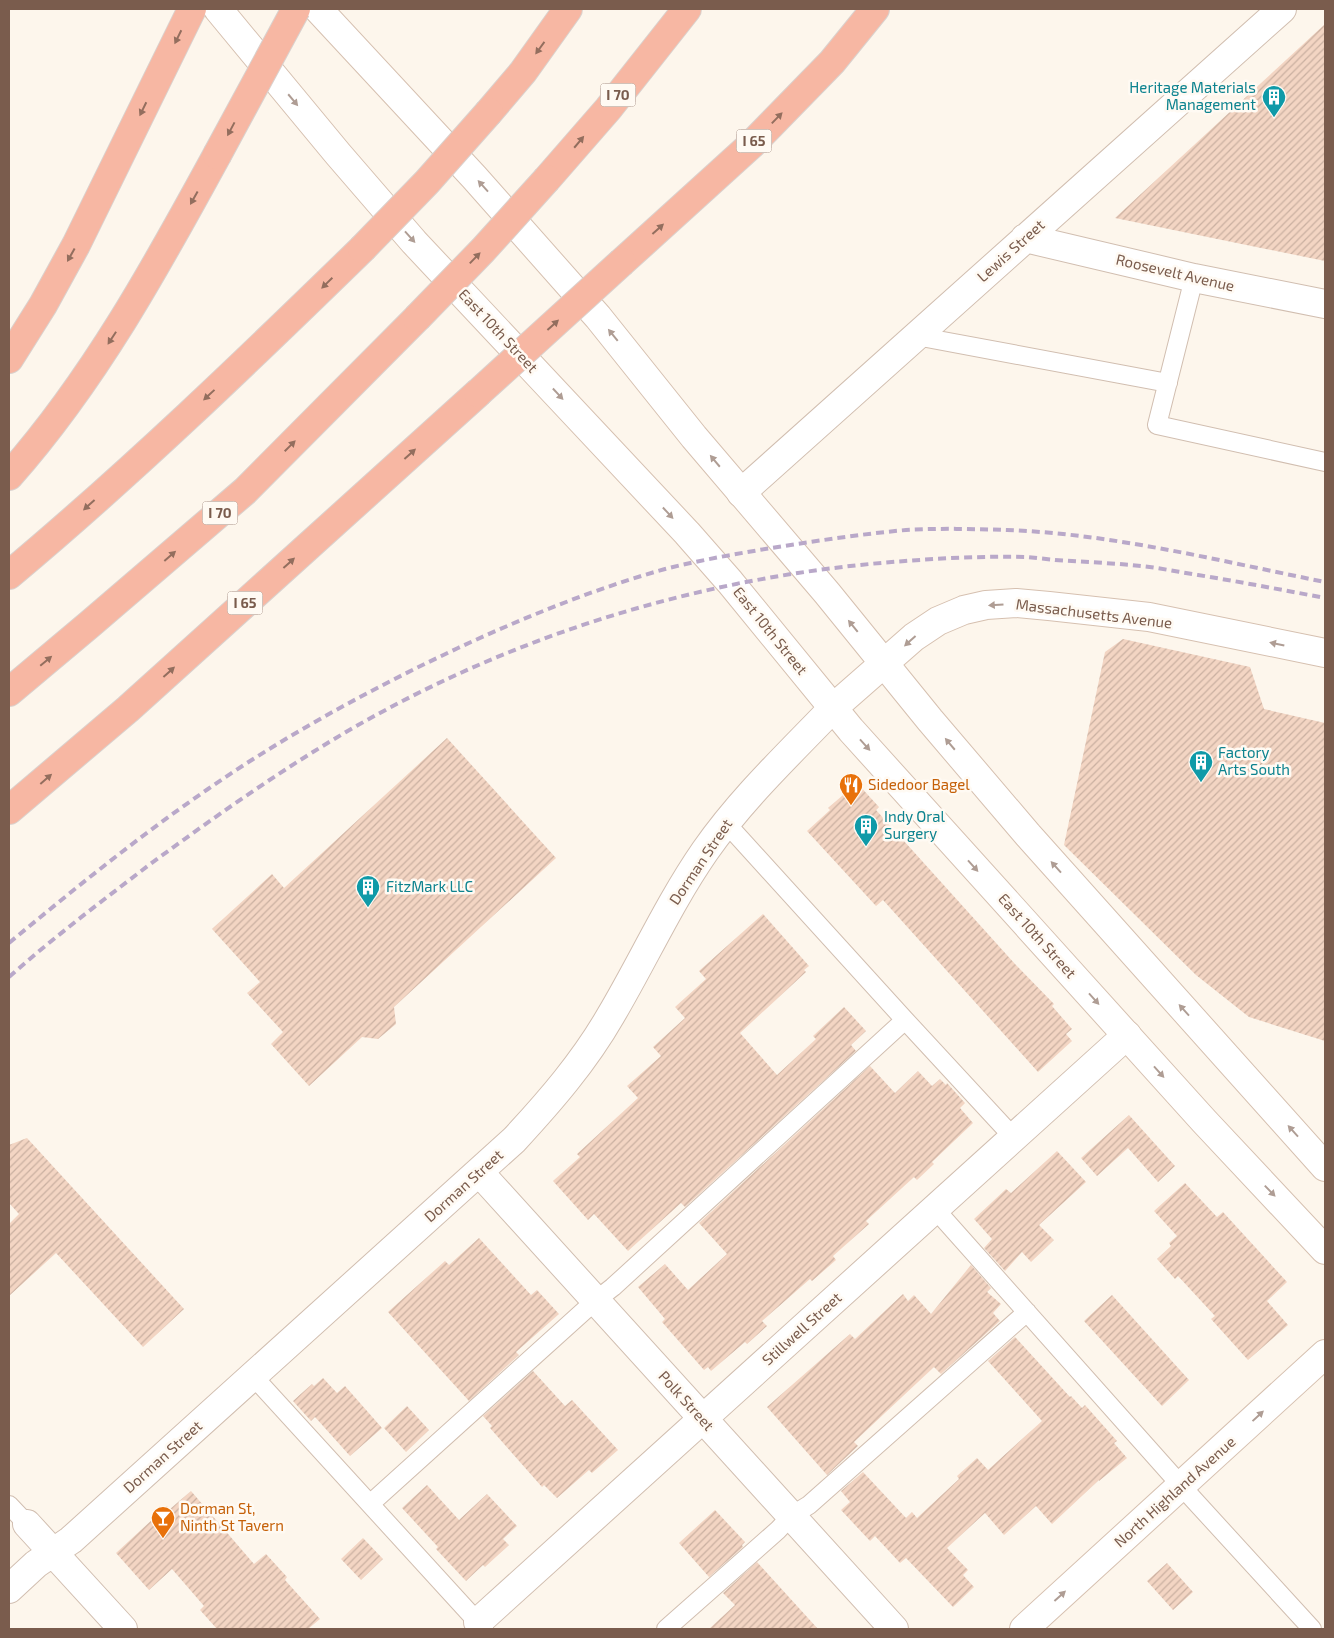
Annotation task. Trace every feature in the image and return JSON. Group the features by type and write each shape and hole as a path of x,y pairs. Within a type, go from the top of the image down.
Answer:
{"highway":[{"path":"9,359 43,305 76,244 192,9"},
{"path":"9,476 65,407 117,330 159,261 296,9"},
{"path":"9,575 200,404 362,249 489,112 522,72 568,9"},
{"name":"I 70","path":"9,692 245,491 417,318 483,250 547,179 608,109 687,9"},
{"name":"I 65","path":"9,810 128,709 751,145 832,62 874,9"}],"street":[{"name":"East 10th Street","path":"218,9 338,154 408,234 687,533 730,582 855,734 1204,1121 1325,1250"},
{"path":"318,9 474,177 598,317 694,437 827,593 1028,836 1325,1167"},
{"name":"Lewis Street","path":"741,493 1282,9"},
{"name":"Roosevelt Avenue","path":"1026,238 1194,278 1325,304"},
{"name":"Massachusetts Avenue","path":"833,708 914,637 938,621 964,610 986,606 1016,604 1149,617 1325,653"},
{"name":"Dorman Street","path":"9,1589 36,1564 78,1534 520,1134 578,1068 612,1015 663,919 705,851 753,791 833,708"},
{"name":"Stillwell Street","path":"478,1627 703,1419 1127,1035"},
{"name":"Polk Street","path":"479,1172 894,1629"},
{"name":"North Highland Avenue","path":"1024,1629 1325,1354"},
{"path":"27,1524 123,1629"}],"lane":[{"path":"1194,278 1157,425 1325,462"},
{"path":"916,336 1168,383"},
{"path":"726,823 1014,1138"},
{"path":"370,1504 595,1301 613,1288 905,1020"},
{"path":"934,1209 1312,1629"},
{"path":"666,1629 778,1530 791,1516 809,1505 1027,1312"},
{"path":"253,1376 370,1504 478,1627"},
{"path":"9,1505 27,1524"}],"building":[{"name":"Heritage Materials Management","path":"1325,24 1325,261 1115,218"},
{"name":"Factory Arts South","path":"1123,639 1250,667 1264,709 1325,723 1325,1041 1249,1017 1196,975 1064,845 1105,652"},
{"name":"FitzMark LLC","path":"447,738 556,858 394,1007 396,1024 378,1039 362,1037 309,1086 271,1044 283,1032 247,993 260,982 212,929 272,874 284,888"},
{"path":"857,783 879,807 876,810 1015,964 1054,1004 1052,1006 1072,1029 1066,1034 1072,1041 1038,1072 883,900 876,906 807,831 830,810 828,808"},
{"path":"763,914 809,966 804,970 806,972 740,1033 777,1075 816,1039 813,1036 844,1007 866,1031 851,1045 856,1051 685,1207 681,1203 628,1251 594,1214 588,1220 553,1181 580,1157 577,1154 638,1098 627,1086 661,1056 653,1047 685,1018 675,1007 706,979 699,971"},
{"path":"870,1066 895,1093 918,1071 932,1086 940,1079 946,1085 947,1083 965,1103 960,1108 973,1123 932,1162 934,1164 917,1180 914,1177 866,1221 869,1224 833,1256 836,1260 812,1281 810,1279 762,1321 767,1326 747,1344 745,1342 711,1371 708,1367 704,1370 662,1322 665,1319 638,1287 665,1264 688,1290 727,1254 699,1223"},
{"path":"1129,1115 1175,1166 1158,1182 1128,1148 1097,1176 1081,1158"},
{"path":"27,1138 184,1309 143,1347 56,1253 9,1296 9,1224 19,1214 9,1203 9,1145"},
{"path":"1057,1151 1086,1182 1039,1225 1054,1240 1031,1262 1022,1252 1005,1271 984,1248 992,1239 974,1219 1006,1189 1011,1193"},
{"path":"1185,1183 1217,1217 1223,1212 1287,1282 1267,1301 1288,1325 1248,1360 1211,1319 1215,1316 1178,1276 1175,1279 1157,1259 1171,1246 1169,1243 1177,1236 1154,1211"},
{"path":"479,1238 531,1295 537,1290 559,1314 516,1352 519,1355 469,1401 388,1312 445,1261 449,1265"},
{"path":"971,1265 991,1288 987,1292 1001,1304 993,1313 1000,1321 941,1374 934,1367 854,1442 858,1446 827,1475 767,1407 850,1334 855,1339 903,1294 908,1301 914,1295 931,1314"},
{"path":"1112,1295 1189,1380 1162,1406 1084,1321"},
{"path":"1015,1337 1070,1397 1082,1408 1085,1405 1117,1441 1114,1443 1127,1458 1099,1480 1052,1524 1036,1506 1004,1535 985,1513 947,1548 968,1570 963,1575 974,1587 953,1607 906,1558 900,1563 875,1536 870,1541 841,1510 850,1502 841,1491 863,1472 906,1518 912,1512 917,1518 959,1479 957,1476 977,1458 988,1470 1042,1421 988,1361"},
{"path":"533,1371 565,1406 572,1400 618,1450 592,1473 589,1470 557,1498 544,1485 542,1487 490,1428 492,1426 483,1416"},
{"path":"323,1378 337,1393 345,1386 382,1428 350,1456 315,1417 311,1421 293,1401 312,1384 314,1386"},
{"path":"407,1406 429,1430 406,1452 384,1428"},
{"path":"427,1485 459,1520 487,1494 517,1526 503,1539 509,1545 466,1581 402,1508"},
{"path":"191,1491 254,1564 266,1554 287,1577 285,1580 320,1619 308,1629 217,1629 200,1610 204,1606 172,1569 149,1590 116,1553 167,1506 170,1509"},
{"path":"715,1510 745,1542 742,1545 743,1547 709,1577 679,1543"},
{"path":"363,1538 383,1559 361,1580 341,1559"},
{"path":"757,1562 818,1629 709,1629 735,1605 723,1593"},
{"path":"1167,1563 1193,1592 1173,1610 1147,1581"}],"railway":[{"path":"9,943 156,826 238,769 298,731 361,696 509,625 560,604 665,569 745,553 855,536 906,530 969,529 1007,530 1087,537 1206,557 1325,582"},
{"path":"9,977 78,919 173,847 271,779 346,732 411,697 477,665 546,638 615,615 686,595 758,580 831,568 905,561 981,557 1027,557 1148,567 1325,598"}],"place":[{"name":"Heritage Materials Management","path":"1274,118"},
{"name":"Factory Arts South","path":"1201,783"},
{"name":"Sidedoor Bagel","path":"851,806"},
{"name":"Indy Oral Surgery","path":"866,847"},
{"name":"FitzMark LLC","path":"368,908"},
{"name":"Dorman St, Ninth St Tavern","path":"163,1539"}]}
